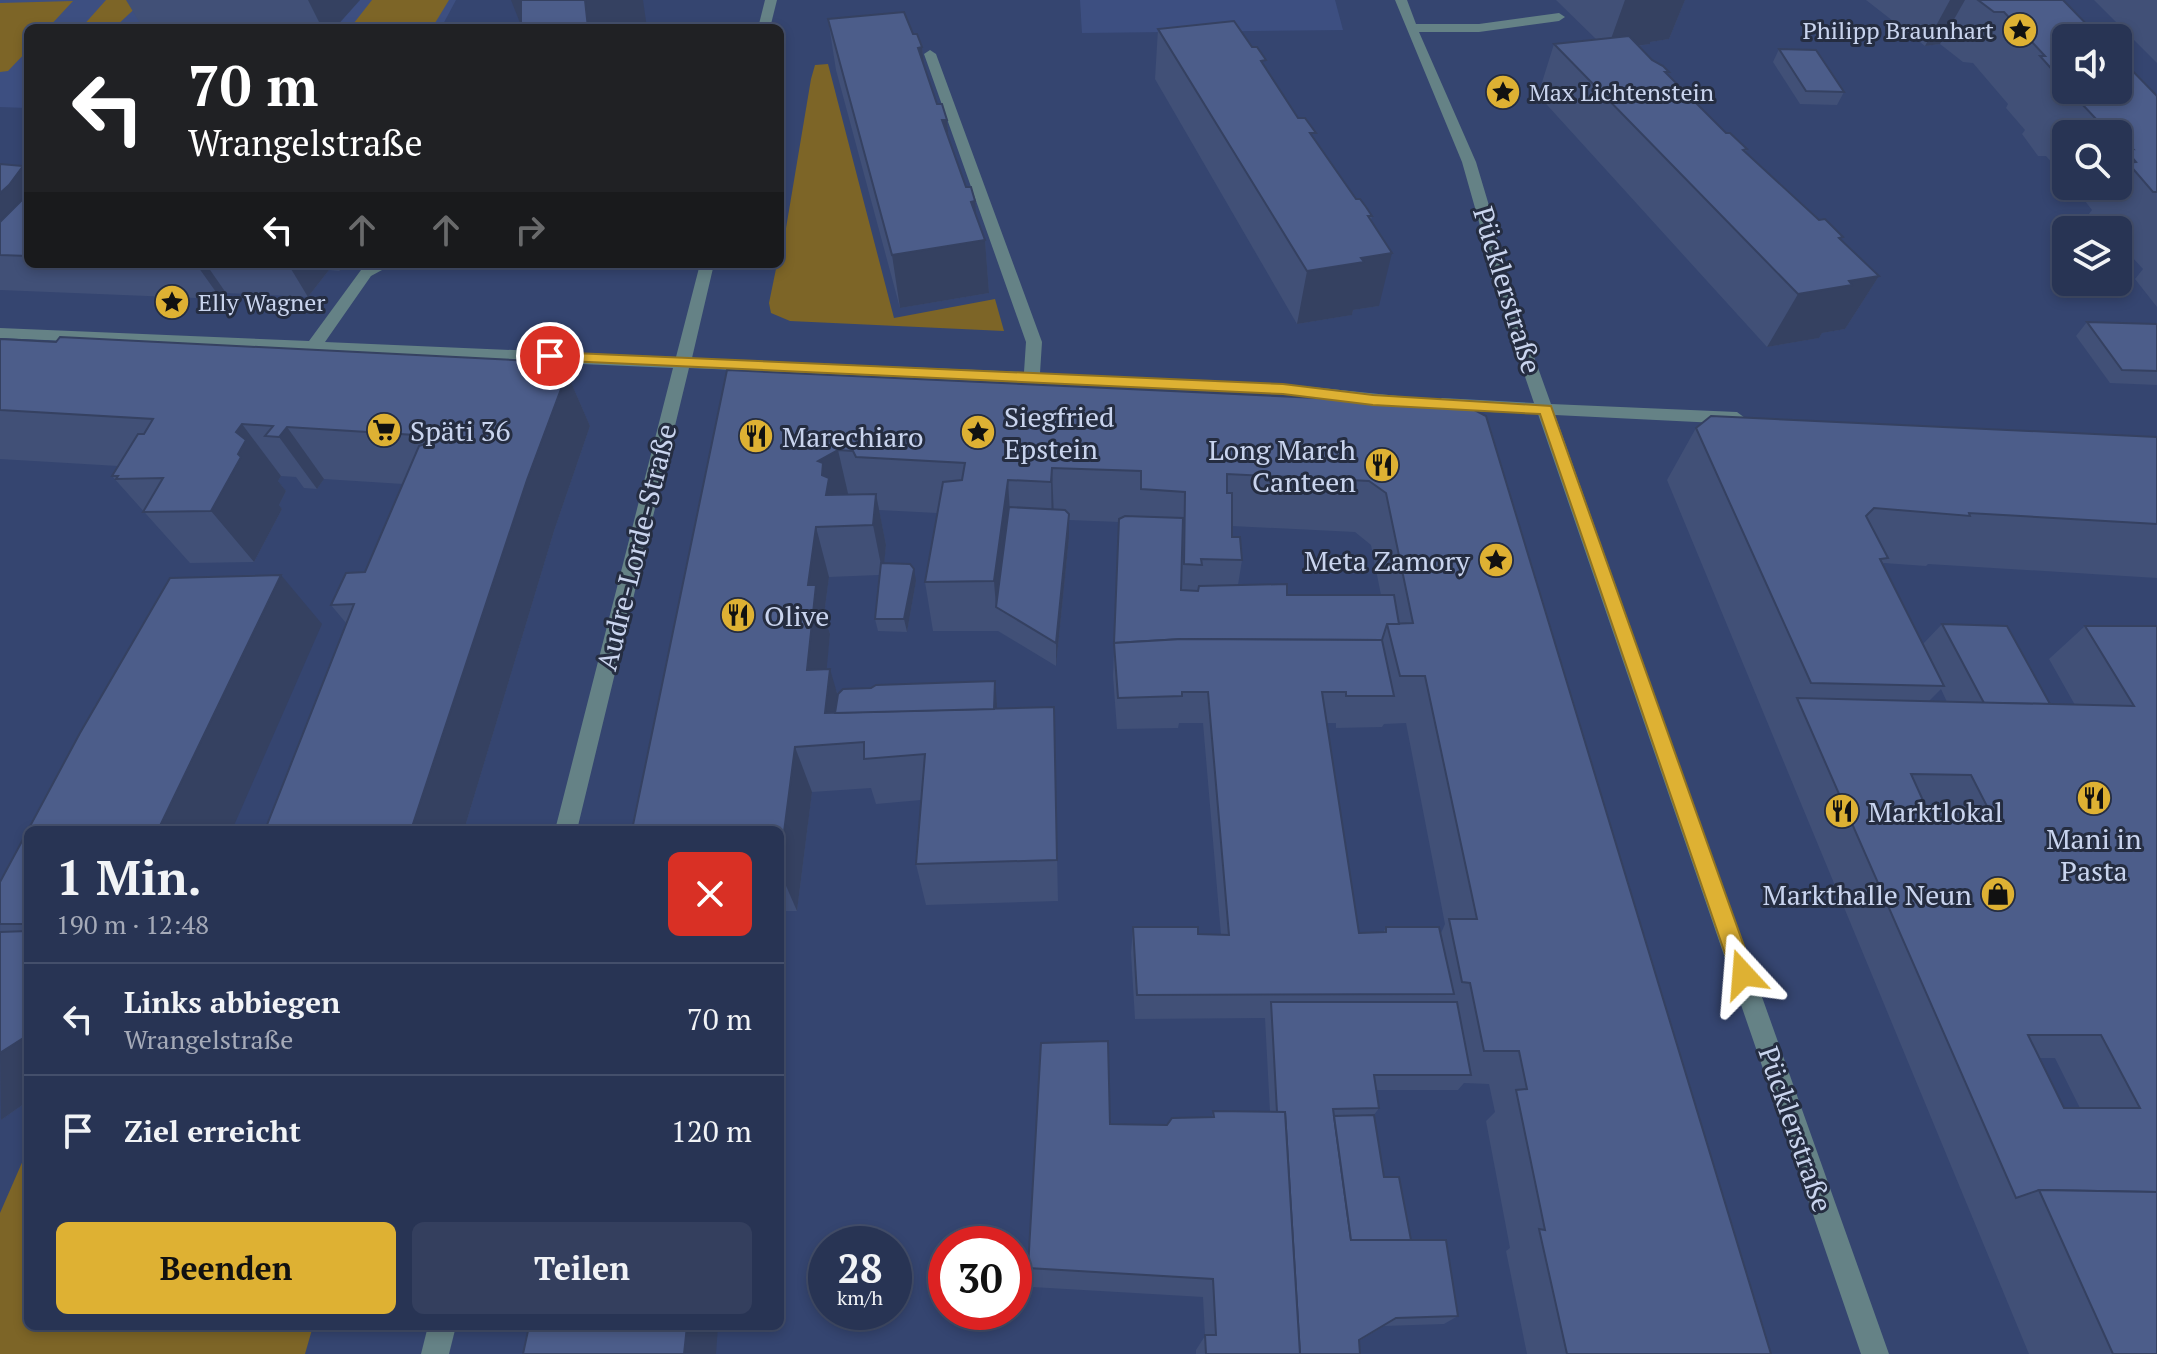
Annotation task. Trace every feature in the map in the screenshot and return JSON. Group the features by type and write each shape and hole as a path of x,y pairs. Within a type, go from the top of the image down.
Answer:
{"street":[{"path":"765,24 771,0"},
{"name":"Pücklerstraße","path":"1401,0 1421,57 1438,84 1491,230 1493,262 1875,1354"},
{"path":"1411,28 1479,28 1559,17"},
{"path":"930,54 1034,342 1032,377"},
{"path":"314,346 366,273 377,268"},
{"name":"Audre-Lorde-Straße","path":"567,826 706,268"},
{"path":"0,333 1283,389 1418,403 1748,419"},
{"path":"435,1354 441,1330"}],"shaded area":[{"path":"0,0 456,0 443,24 24,24 24,108 0,107"},
{"path":"106,0 144,0 118,24 85,24"},
{"path":"372,0 449,0 434,24 353,24"},
{"path":"1080,0 1335,0 1343,30 1082,33"},
{"path":"73,1 52,24 24,24 24,54 8,71 0,72 0,3"},
{"path":"828,64 894,318 995,299 1004,331 790,321 771,313 769,303 776,268 784,268 784,240 815,65"},
{"path":"24,1158 24,1330 312,1330 305,1354 0,1354 0,1213"}],"building":[{"path":"521,0 585,0 588,24 521,24"},
{"path":"1978,0 2063,0 2086,24 2052,24 2052,70 2040,56 2045,56 2004,12 1994,12"},
{"path":"904,12 922,47 918,48 937,104 942,104 947,120 942,120 966,187 971,187 975,201 971,202 985,240 892,255 828,19"},
{"path":"1234,21 1252,47 1257,47 1266,60 1261,61 1298,118 1305,118 1316,133 1310,133 1356,199 1360,199 1366,207 1372,216 1368,216 1392,253 1361,258 1364,262 1307,271 1158,29"},
{"path":"1629,36 1652,60 1669,72 1665,72 1726,133 1730,133 1747,149 1743,150 1819,220 1825,219 1843,237 1839,238 1879,276 1849,281 1852,285 1798,294 1554,44"},
{"path":"1779,49 1816,50 1844,92 1806,91"},
{"path":"2132,70 2157,96 2157,192 2153,192 2132,168 2132,162 2136,162 2132,157 2132,120 2097,120 2082,104 2132,104"},
{"path":"0,164 23,166 0,193"},
{"path":"24,198 24,256 0,255 0,222"},
{"path":"2087,322 2157,324 2157,371 2122,370"},
{"path":"60,337 553,362 567,373 527,480 412,826 267,826 354,604 331,605 346,573 365,572 419,446 428,443 431,436 287,427 279,437 265,436 273,426 242,424 236,432 246,440 238,454 241,457 211,511 143,512 163,478 116,479 118,476 112,476 138,434 144,434 153,419 0,410 0,339 56,342"},
{"path":"727,370 1465,405 1486,416 1771,1354 1567,1354 1539,1229 1545,1230 1516,1090 1527,1089 1519,1051 1484,1051 1470,983 1462,982 1449,919 1477,919 1425,676 1400,676 1387,624 1413,623 1386,493 1369,481 1227,474 1227,493 1232,493 1232,537 1240,537 1242,560 1201,559 1202,565 1184,564 1185,492 1141,489 1141,471 1052,468 1051,482 1008,480 994,581 925,582 943,482 962,480 965,463 856,457 853,451 838,450 818,461 823,463 822,475 829,478 826,495 876,494 873,525 816,527 808,585 816,585 807,670 830,669 825,713 1054,707 1057,860 916,864 925,754 864,759 864,742 795,747 784,832 784,826 633,826"},
{"path":"1711,416 2157,437 2157,524 1969,513 1970,516 1874,508 1866,516 1888,558 1880,559 1944,686 1811,683 1696,428"},
{"path":"1009,507 1065,510 1069,514 1056,643 996,607"},
{"path":"1125,516 1183,518 1181,590 1198,591 1199,586 1287,584 1287,595 1394,595 1399,624 1387,624 1382,640 1182,639 1114,643 1119,519"},
{"path":"881,563 910,564 914,569 904,619 875,619"},
{"path":"281,575 160,826 30,826 80,733 170,578"},
{"path":"1942,624 2007,626 2050,704 1984,703"},
{"name":"Markthalle Neun","path":"2085,626 2157,626 2157,1192 2039,1190 2016,1198 1797,698 2134,706","holes":["1911,774 1971,775 1992,816 1930,816","2028,1035 2101,1035 2140,1108 2064,1108"]},
{"path":"1182,639 1382,640 1394,696 1346,696 1346,692 1322,692 1359,933 1386,932 1386,927 1439,927 1454,994 1137,995 1133,927 1198,927 1198,934 1229,935 1208,692 1118,698 1114,643"},
{"path":"995,681 994,709 835,713 838,694 843,689"},
{"path":"24,837 24,924 0,924 0,882"},
{"path":"24,931 24,1038 0,1053 0,932"},
{"path":"1271,1002 1457,1002 1471,1075 1374,1075 1379,1108 1333,1109 1351,1240 1446,1240 1458,1316 1396,1318 1359,1340 1360,1354 1300,1354 1285,1112 1277,1112"},
{"path":"1108,1041 1110,1124 1167,1125 1172,1118 1214,1117 1213,1111 1285,1112 1300,1354 1206,1354 1205,1335 1216,1335 1213,1279 1032,1268 1030,1226 1041,1043"},
{"path":"1374,1115 1384,1177 1399,1177 1411,1240 1351,1240 1334,1116"},
{"path":"2039,1190 2157,1192 2157,1354 2113,1354"},
{"path":"528,1330 687,1330 684,1354 523,1354"}],"place":[{"name":"Philipp Braunhart","path":"2020,30"},
{"name":"Max Lichtenstein","path":"1503,92"},
{"name":"Elly Wagner","path":"172,302"},
{"name":"Späti 36","path":"384,430"},
{"name":"Siegfried Epstein","path":"978,432"},
{"name":"Marechiaro","path":"756,436"},
{"name":"Long March Canteen","path":"1382,465"},
{"name":"Meta Zamory","path":"1496,560"},
{"name":"Olive","path":"738,615"},
{"name":"Mani in Pasta","path":"2094,798"},
{"name":"Marktlokal","path":"1842,811"},
{"name":"Markthalle Neun","path":"1998,894"}],"route":[{"path":"550,356 1283,389 1373,400 1546,410 1743,974"}]}
